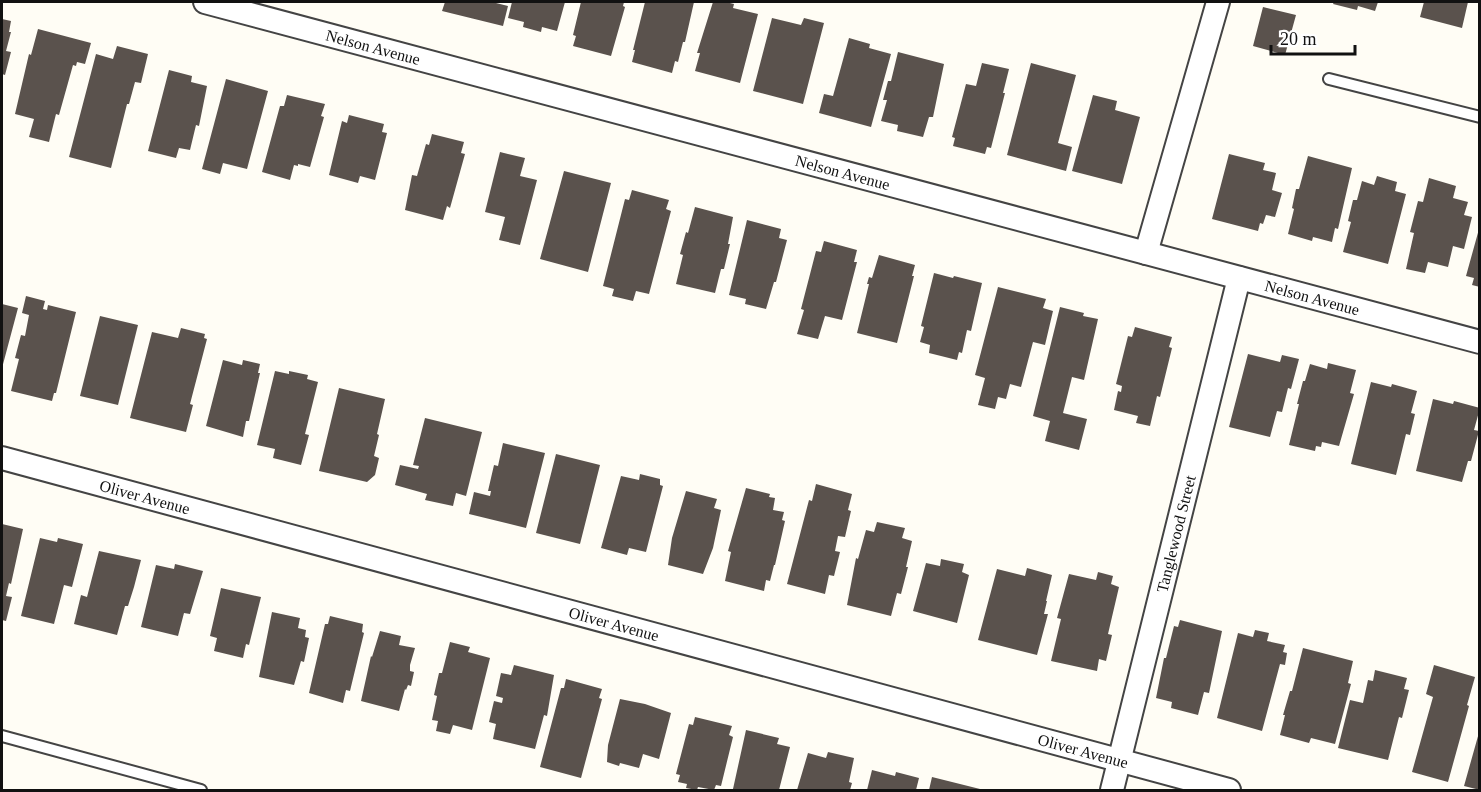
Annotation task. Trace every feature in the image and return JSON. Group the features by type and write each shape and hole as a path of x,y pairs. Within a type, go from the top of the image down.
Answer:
{"street":[{"name":"Nelson Avenue","path":"205,2 1479,342"},
{"path":"1146,252 1218,2"},
{"name":"Tanglewood Street","path":"1112,790 1239,278"},
{"name":"Oliver Avenue","path":"2,458 1229,790"}],"lane":[{"path":"1329,79 1479,117"},
{"path":"2,736 201,790"}],"building":[{"path":"445,2 497,2 508,6 503,26 442,11"},
{"path":"512,2 565,2 557,31 542,27 541,32 523,27 524,22 508,18"},
{"path":"581,2 624,2 625,7 611,56 573,46 576,36 573,35"},
{"path":"645,2 694,2 685,42 683,42 678,62 675,61 672,73 632,62"},
{"path":"713,2 734,4 733,8 758,14 740,83 695,71 700,53 697,53"},
{"path":"1334,2 1378,2 1375,11 1358,6 1357,10 1333,4"},
{"path":"1424,2 1468,2 1462,28 1420,17"},
{"path":"1263,7 1296,15 1285,55 1253,46"},
{"path":"772,18 801,25 804,18 824,23 803,104 753,91"},
{"path":"2,19 11,21 9,32 11,32 6,51 11,52 5,75 2,74"},
{"path":"38,29 91,43 85,64 77,62 76,66 73,65 49,142 29,137 34,119 15,114 29,54 31,55"},
{"path":"849,38 870,44 869,48 891,54 871,127 819,113 824,94 833,96"},
{"path":"117,46 148,54 141,83 135,82 129,104 127,104 111,168 69,157 96,54 113,59"},
{"path":"898,52 944,64 933,117 929,117 923,137 897,131 898,125 881,121 887,100 883,100 888,81 891,81"},
{"path":"982,63 1009,69 991,148 987,147 985,154 953,146 955,138 952,137 966,84 976,86"},
{"path":"1031,63 1076,75 1058,143 1072,147 1066,171 1007,155"},
{"path":"169,70 192,76 191,82 207,86 199,126 196,125 190,150 179,148 176,158 148,151"},
{"path":"226,79 268,91 247,169 223,163 220,174 202,169"},
{"path":"287,95 325,104 321,116 324,117 310,167 294,165 290,180 262,172 280,106 284,106"},
{"path":"1093,95 1117,101 1115,110 1140,117 1122,184 1072,171"},
{"path":"349,115 384,124 382,132 387,133 375,180 360,176 358,183 329,175 342,121 347,123"},
{"path":"432,134 464,142 461,153 465,154 450,208 447,206 443,220 405,210 412,175 417,176 426,144 429,145"},
{"path":"500,152 525,158 520,176 537,180 520,245 499,240 505,217 485,212"},
{"path":"1229,154 1265,163 1263,170 1276,173 1272,190 1282,193 1275,217 1266,215 1258,231 1212,219"},
{"path":"1308,156 1352,168 1338,229 1335,228 1332,242 1313,237 1312,241 1288,234 1296,189 1299,189"},
{"path":"564,171 611,183 588,272 540,259"},
{"path":"1377,176 1397,182 1395,191 1406,194 1388,264 1343,252 1351,222 1348,221 1353,200 1357,200 1362,181 1374,185"},
{"path":"1429,178 1456,186 1453,198 1468,202 1464,215 1472,217 1464,249 1453,246 1448,267 1428,262 1425,273 1406,269 1414,233 1410,232 1418,201 1423,202"},
{"path":"632,190 669,200 666,209 671,211 649,294 636,291 633,301 612,296 614,289 603,286 625,199 629,200"},
{"path":"695,207 733,217 728,244 730,244 715,293 676,284 683,255 680,254"},
{"path":"747,220 781,229 779,238 787,240 766,309 745,304 746,299 729,295"},
{"path":"1479,229 1480,287 1472,285 1474,278 1466,276"},
{"path":"824,241 857,250 854,262 857,262 842,320 825,316 818,339 797,334 816,251 821,252"},
{"path":"879,255 915,265 897,343 857,333 869,284 867,284 869,277 872,278"},
{"path":"934,273 982,283 971,331 967,330 962,353 959,352 957,360 929,353 930,345 920,342 924,327 921,326"},
{"path":"998,287 1046,299 1043,308 1053,311 1045,345 1033,342 1021,387 1010,384 1006,399 998,397 995,409 978,405 985,378 975,375"},
{"path":"26,296 45,301 43,309 47,310 48,305 76,312 52,401 11,391 19,359 15,358 21,335 25,336 29,315 22,313"},
{"path":"2,304 18,308 2,368"},
{"path":"1060,307 1098,319 1084,380 1072,377 1063,413 1087,419 1079,450 1045,441 1050,421 1033,416"},
{"path":"100,316 138,325 118,405 80,396"},
{"path":"1135,327 1172,337 1169,347 1172,348 1160,397 1157,396 1150,426 1136,423 1138,416 1114,410 1118,391 1121,392 1122,386 1116,384 1128,336 1132,337"},
{"path":"181,328 205,334 204,338 207,339 190,404 193,405 186,432 130,418 152,332 178,338"},
{"path":"1248,354 1280,362 1282,355 1299,359 1291,389 1288,388 1282,412 1277,411 1270,437 1229,427"},
{"path":"223,360 242,365 243,360 260,364 249,421 246,421 243,437 206,426"},
{"path":"1328,363 1356,370 1350,393 1354,394 1339,446 1322,442 1321,447 1316,446 1315,451 1289,445 1299,404 1297,404 1310,364 1327,369"},
{"path":"275,371 308,375 307,379 318,382 305,434 309,435 301,465 273,458 275,449 257,445"},
{"path":"1371,382 1391,387 1392,384 1417,391 1411,413 1415,414 1410,435 1406,434 1396,475 1351,464"},
{"path":"339,388 385,399 374,456 379,458 375,475 367,482 319,471"},
{"path":"1433,399 1453,404 1454,401 1480,408 1474,430 1479,431 1471,461 1468,461 1462,482 1416,471"},
{"path":"425,418 482,432 466,496 456,493 453,506 425,500 427,494 395,485 400,465 418,469 419,466 413,465"},
{"path":"503,443 545,453 526,528 469,514 474,492 490,496 491,491 488,491 494,465 498,466"},
{"path":"556,454 600,465 580,544 536,533"},
{"path":"640,474 660,479 660,485 663,486 646,552 629,548 627,555 601,548 621,476 639,480"},
{"path":"816,484 852,494 845,537 838,536 835,551 840,552 834,576 829,575 825,594 787,584 809,500 812,501"},
{"path":"746,488 770,494 769,497 775,498 773,510 784,512 782,520 785,521 775,565 770,581 766,580 764,591 725,581 731,552 728,551"},
{"path":"686,491 717,499 714,508 721,510 713,548 703,574 668,565 672,538"},
{"path":"877,522 905,528 902,538 912,541 901,594 897,593 891,616 847,605 856,558 858,559 866,530 874,532"},
{"path":"2,524 23,529 11,584 9,583 6,596 12,597 6,621 2,620"},
{"path":"40,538 57,542 58,538 83,544 72,587 64,585 54,624 21,616"},
{"path":"99,551 141,560 117,635 74,624 81,595 87,597"},
{"path":"941,559 964,564 962,572 969,575 957,623 913,611 926,563 940,566"},
{"path":"175,564 203,571 190,614 184,613 178,636 141,627 156,565 174,569"},
{"path":"1027,568 1052,575 1044,614 1048,614 1037,655 978,640 997,569 1025,576"},
{"path":"1098,572 1113,576 1111,584 1119,587 1108,634 1112,635 1106,661 1099,659 1097,671 1051,661 1061,619 1057,618 1069,574 1096,580"},
{"path":"221,588 261,597 249,645 246,644 243,658 214,651 217,638 210,636"},
{"path":"272,612 300,618 298,628 306,630 305,637 309,638 304,662 301,661 294,685 259,677"},
{"path":"330,616 363,624 362,632 364,633 350,691 346,690 343,703 309,693 325,624 328,624"},
{"path":"1180,620 1222,631 1209,693 1204,692 1198,715 1171,708 1172,702 1156,698 1164,658 1166,658 1174,626 1178,627"},
{"path":"1255,630 1269,633 1267,641 1285,645 1283,652 1287,653 1285,665 1280,664 1262,731 1217,718 1238,633 1253,637"},
{"path":"380,631 401,636 399,645 415,648 410,665 410,671 414,672 411,686 408,685 405,689 399,711 361,701 371,656"},
{"path":"450,642 470,647 468,652 490,658 472,730 453,725 450,734 436,731 438,721 432,720 439,673 442,673"},
{"path":"1303,648 1353,661 1348,683 1351,684 1335,744 1311,738 1309,743 1280,735 1285,715 1283,715"},
{"path":"514,665 554,675 547,716 544,715 535,749 493,739 496,724 489,722 494,701 502,703 503,698 496,696 501,673 511,675"},
{"path":"1434,665 1475,677 1448,782 1412,772 1433,697 1426,694"},
{"path":"1375,670 1407,678 1404,689 1409,690 1402,718 1399,717 1388,760 1338,748 1350,700 1363,703 1368,680 1373,681"},
{"path":"566,679 602,689 599,698 602,699 581,778 540,767 561,688 564,688"},
{"path":"620,699 671,713 659,759 643,754 639,768 607,762 608,745"},
{"path":"695,717 732,726 729,735 733,737 721,786 716,785 714,790 698,787 697,790 686,788 687,784 678,782 680,775 676,774 689,724 693,725"},
{"path":"1480,729 1480,790 1464,786"},
{"path":"746,730 779,738 777,744 790,747 779,790 733,789"},
{"path":"828,752 854,758 849,782 852,783 850,790 797,790 808,753 826,758"},
{"path":"872,770 895,776 896,772 919,778 916,790 867,790"},
{"path":"932,777 984,790 929,790"}]}
